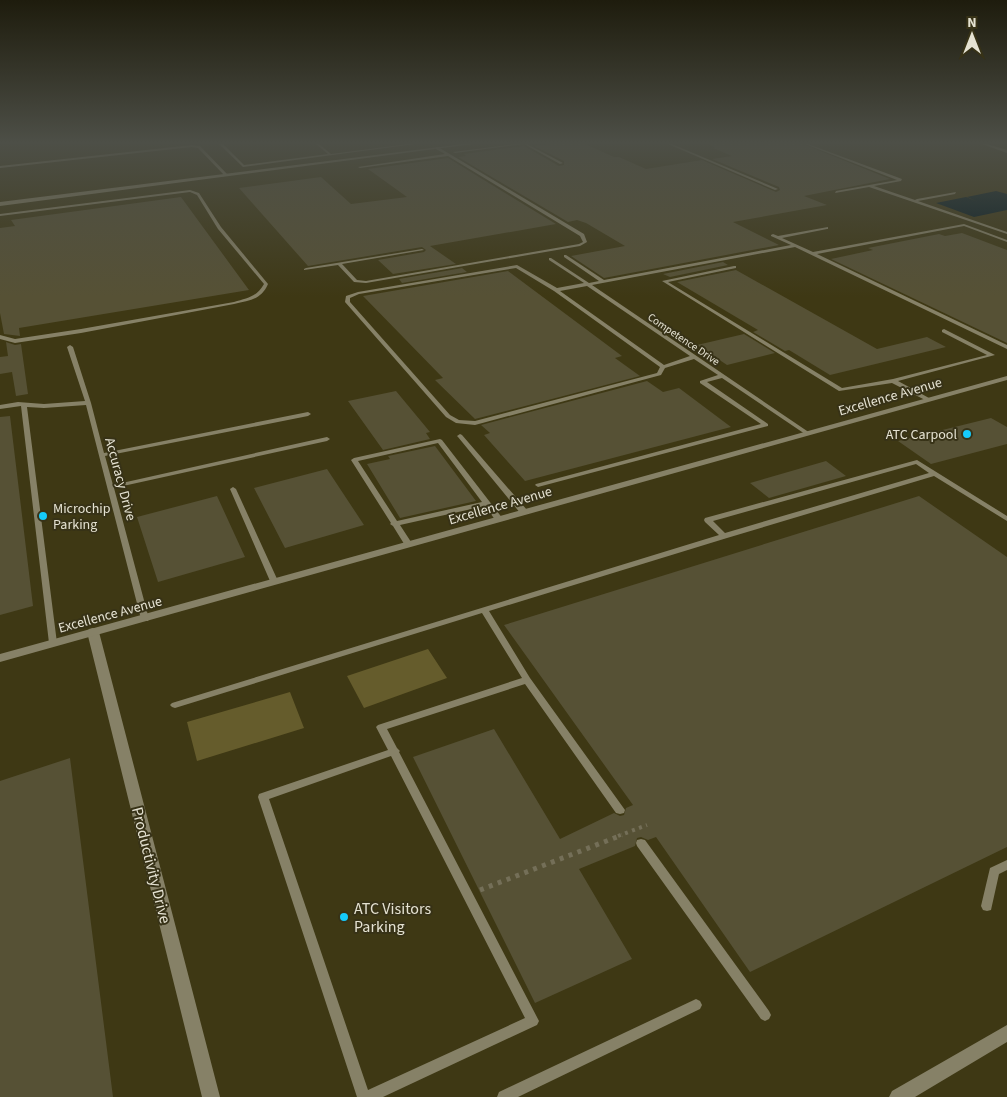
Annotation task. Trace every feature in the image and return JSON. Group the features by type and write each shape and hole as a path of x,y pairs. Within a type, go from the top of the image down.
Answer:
{"street":[{"path":"0,204 69,195"},
{"name":"Excellence Avenue","path":"0,658 1007,378"},
{"name":"Productivity Drive","path":"93,632 211,1097"},
{"path":"898,1097 1007,1032"}],"lane":[{"path":"0,215 157,195"},
{"path":"0,337 15,341 81,331 234,303 257,296 263,292 266,284 219,228 199,195"},
{"path":"339,264 356,281 366,282 580,245 585,242 582,235 515,195"},
{"path":"901,195 1007,232"},
{"path":"915,200 942,195"},
{"path":"811,254 964,225 1007,241"},
{"path":"996,228 1002,226"},
{"path":"827,228 775,236 1007,347"},
{"path":"556,290 794,246"},
{"path":"306,269 422,250"},
{"path":"566,256 604,282"},
{"name":"Competence Drive","path":"551,259 807,433"},
{"path":"663,367 556,290 517,266 358,293 348,298 347,302 448,416 458,422 475,423 632,382 659,374 663,367 693,357"},
{"path":"734,268 664,281 841,390 893,381 992,356 944,331"},
{"name":"Accuracy Drive","path":"70,347 88,403 145,619"},
{"path":"538,485 766,425 702,382 721,376"},
{"path":"893,381 927,399"},
{"path":"0,407 24,404 44,406 88,403"},
{"path":"24,404 53,643"},
{"path":"102,455 308,414"},
{"path":"460,436 524,512"},
{"path":"111,487 327,439"},
{"path":"409,545 354,460 440,441 499,519"},
{"path":"724,536 708,520 917,462 1007,519"},
{"path":"175,705 934,473"},
{"path":"233,489 274,581"},
{"path":"394,524 487,503"},
{"path":"485,610 527,680 620,810"},
{"path":"368,1097 532,1021 381,726 527,680"},
{"path":"364,1097 263,797 395,751"},
{"path":"641,843 766,1015"},
{"path":"986,906 994,871 1007,865"},
{"path":"504,1097 696,1005"}],"path":[{"path":"472,905 479,890 647,825"}],"shaded area":[{"path":"0,195 1007,195 1007,1097 0,1097"},
{"path":"428,649 447,678 364,708 347,676"},
{"path":"290,692 304,728 197,761 187,722"}],"water":[{"path":"1007,195 1007,210 974,217 936,203 966,197 976,201 967,197"}],"building":[{"path":"245,195 341,195 351,204 407,197 404,195 509,195 556,224 430,246 456,264 393,274 378,260 424,252 426,250 422,247 308,266"},
{"path":"523,195 808,195 804,196 827,205 733,222 779,245 604,278 571,256 625,246 586,223 577,220 568,222"},
{"path":"181,197 249,290 19,328 20,336 4,334 0,313 0,228 15,226 11,220"},
{"path":"962,233 1007,250 1007,343 831,259 873,250 868,248 939,234 945,236"},
{"path":"723,262 728,265 670,277 663,274"},
{"path":"462,268 467,272 402,283 399,279"},
{"path":"736,270 877,349 927,337 946,347 830,375 789,350 785,351 753,332 758,330 677,282"},
{"path":"508,271 622,356 615,358 640,376 475,419 435,380 443,378 363,296"},
{"path":"744,334 775,353 727,365 697,345"},
{"path":"6,342 15,345 21,344 28,394 16,396 12,372 0,374 0,357 8,356"},
{"path":"647,381 663,392 679,388 731,427 525,481 484,435 490,433 481,425"},
{"path":"396,391 430,432 426,433 430,439 383,450 348,401"},
{"path":"10,416 33,606 0,615 0,417"},
{"name":"ATC Carpool","path":"991,418 1007,427 1007,444 931,464 898,441"},
{"path":"435,446 476,501 400,518 367,464 390,459 388,456"},
{"path":"826,461 846,476 769,498 750,483"},
{"path":"327,469 364,525 285,548 254,488"},
{"path":"217,496 245,557 158,582 137,517"},
{"path":"919,496 1007,557 1007,847 750,972 656,837 648,840 641,837 637,838 635,846 579,869 632,959 535,1003 413,757 494,729 560,839 614,813 620,816 624,815 626,808 633,805 504,625"},
{"path":"70,758 113,1097 0,1097 0,781"}],"place":[{"name":"ATC Carpool","path":"967,434"},
{"name":"Microchip Parking","path":"43,516"},
{"name":"ATC Visitors Parking","path":"344,917"}]}
